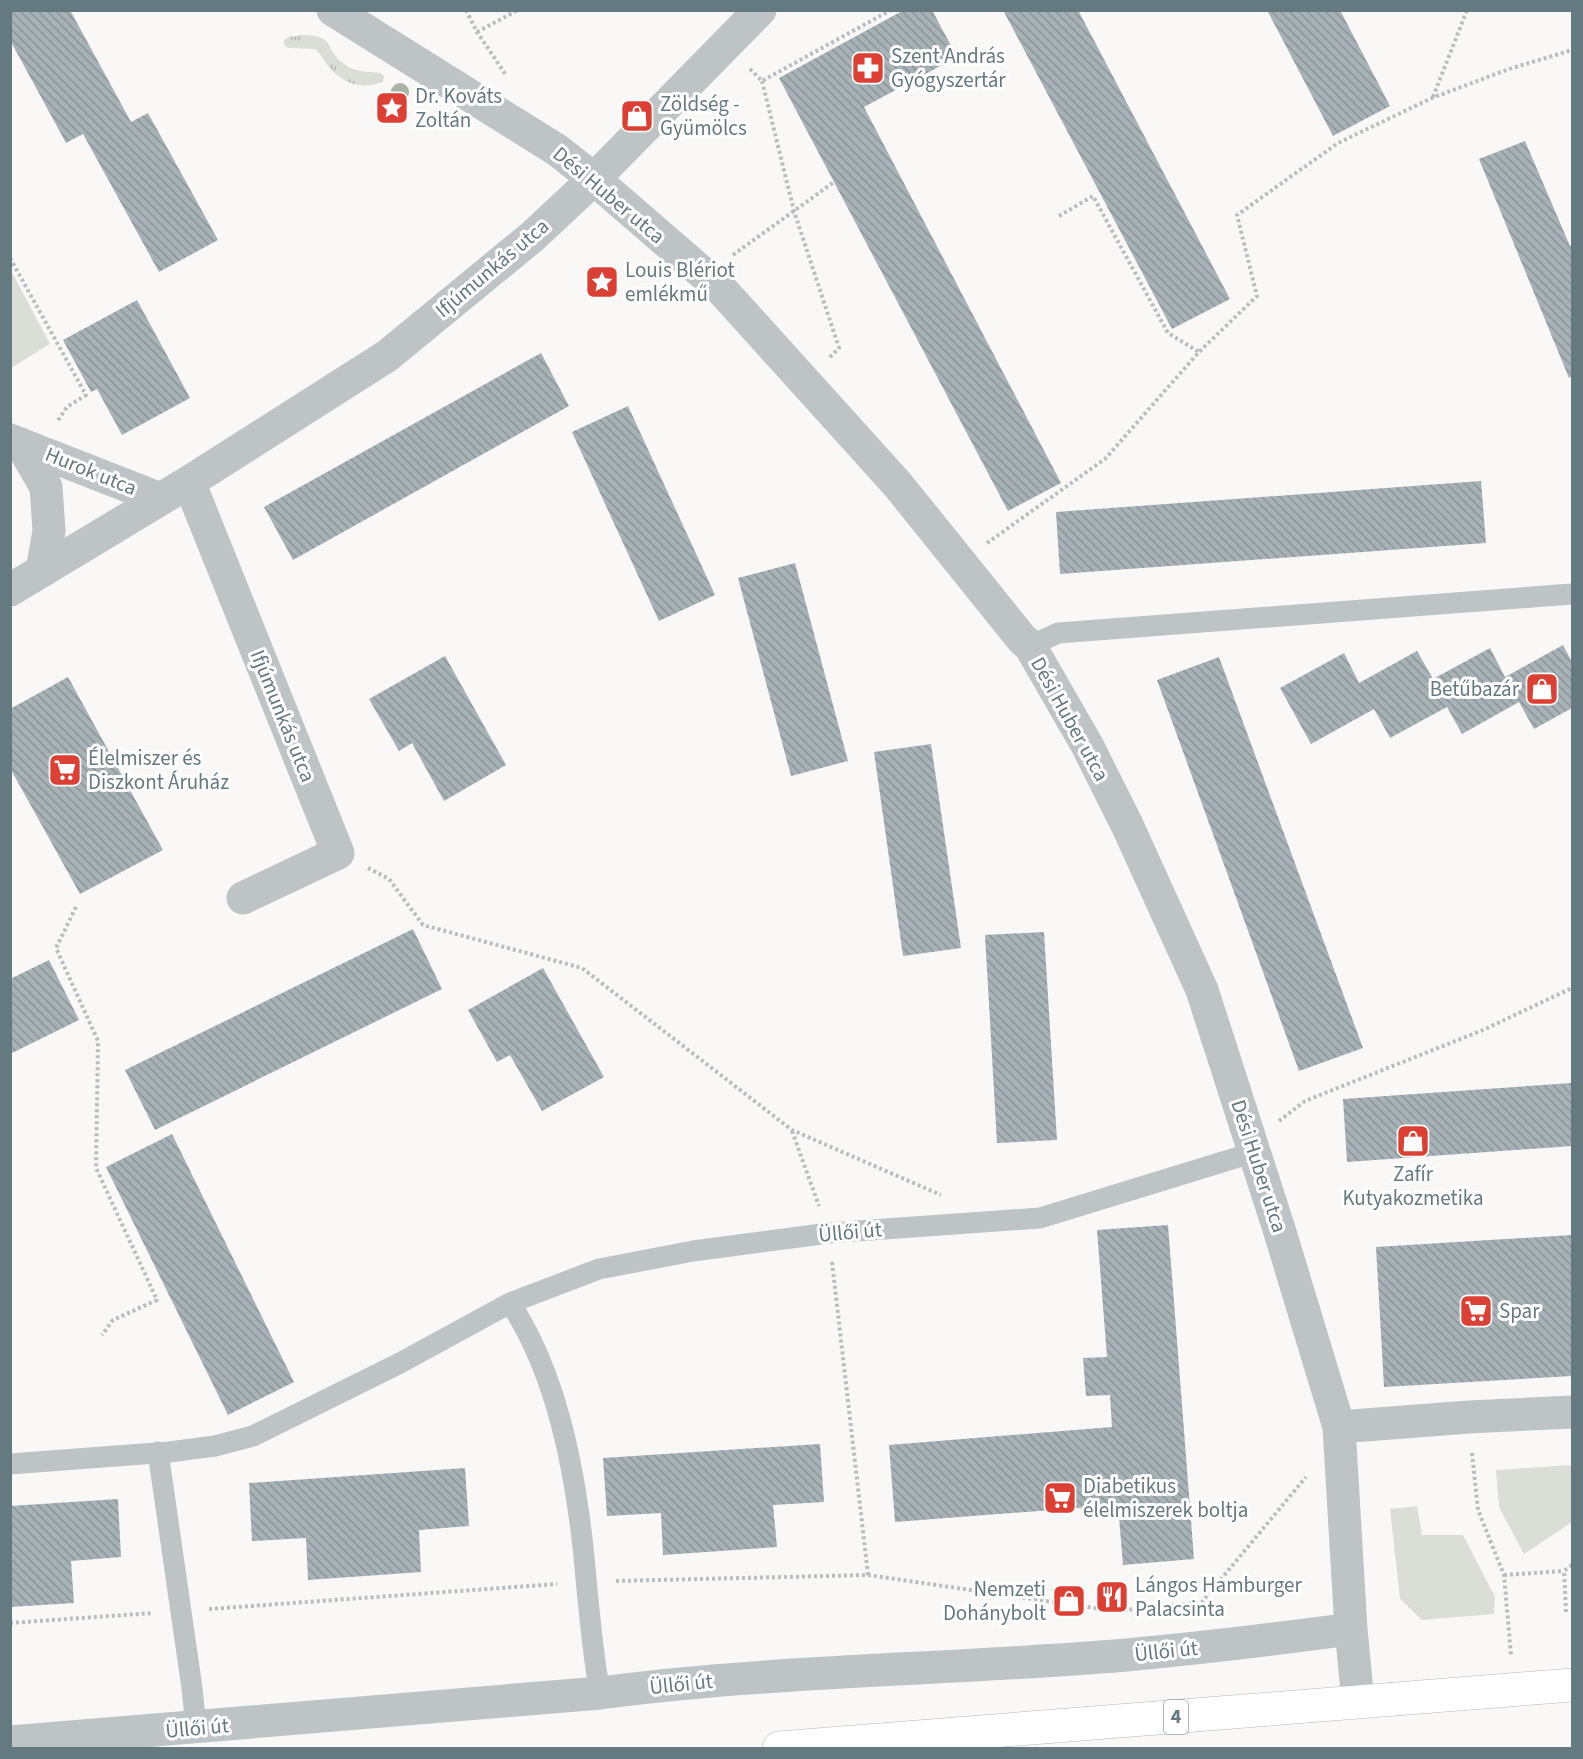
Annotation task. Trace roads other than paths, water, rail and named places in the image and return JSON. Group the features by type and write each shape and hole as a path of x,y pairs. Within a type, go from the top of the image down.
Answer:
{"main road":[{"name":"4","path":"779,1749 1572,1685"}],"street":[{"name":"Dési Huber utca","path":"333,10 557,150 720,288 898,485 1030,646 1092,755 1128,827 1198,980 1252,1141 1339,1428 1351,1629 1358,1702"},
{"name":"Ifjúmunkás utca","path":"10,590 189,482 387,356 533,236 594,179 759,10"},
{"name":"Hurok utca","path":"16,442 161,499"},
{"name":"Hurok utca","path":"16,442 46,487 49,531 42,571"},
{"name":"Ifjúmunkás utca","path":"189,482 338,853 243,898"},
{"path":"1339,1428 1469,1417 1572,1412"},
{"name":"Üllői út","path":"10,1742 600,1693 680,1682 1125,1655 1351,1629"}],"lane":[{"path":"1030,646 1058,633 1572,594"},
{"name":"Üllői út","path":"10,1464 215,1446 253,1436 400,1364 510,1303 599,1269 693,1251 829,1233 1040,1218 1252,1141"},
{"path":"510,1303 537,1351 555,1404 567,1450 583,1545 592,1653 600,1693"},
{"path":"158,1452 196,1728"}],"place":[{"name":"Szent András Gyógyszertár","path":"868,68"},
{"name":"Dr. Kováts Zoltán","path":"392,108"},
{"name":"Zöldség - Gyümölcs","path":"637,116"},
{"name":"Louis Blériot emlékmű","path":"602,282"},
{"name":"Betűbazár","path":"1542,689"},
{"name":"Élelmiszer és Diszkont Áruház","path":"65,770"},
{"name":"Zafír Kutyakozmetika","path":"1413,1141"},
{"name":"Spar","path":"1476,1311"},
{"name":"Diabetikus élelmiszerek boltja","path":"1060,1498"},
{"name":"Lángos Hamburger Palacsinta","path":"1112,1597"},
{"name":"Nemzeti Dohánybolt","path":"1069,1601"}]}
